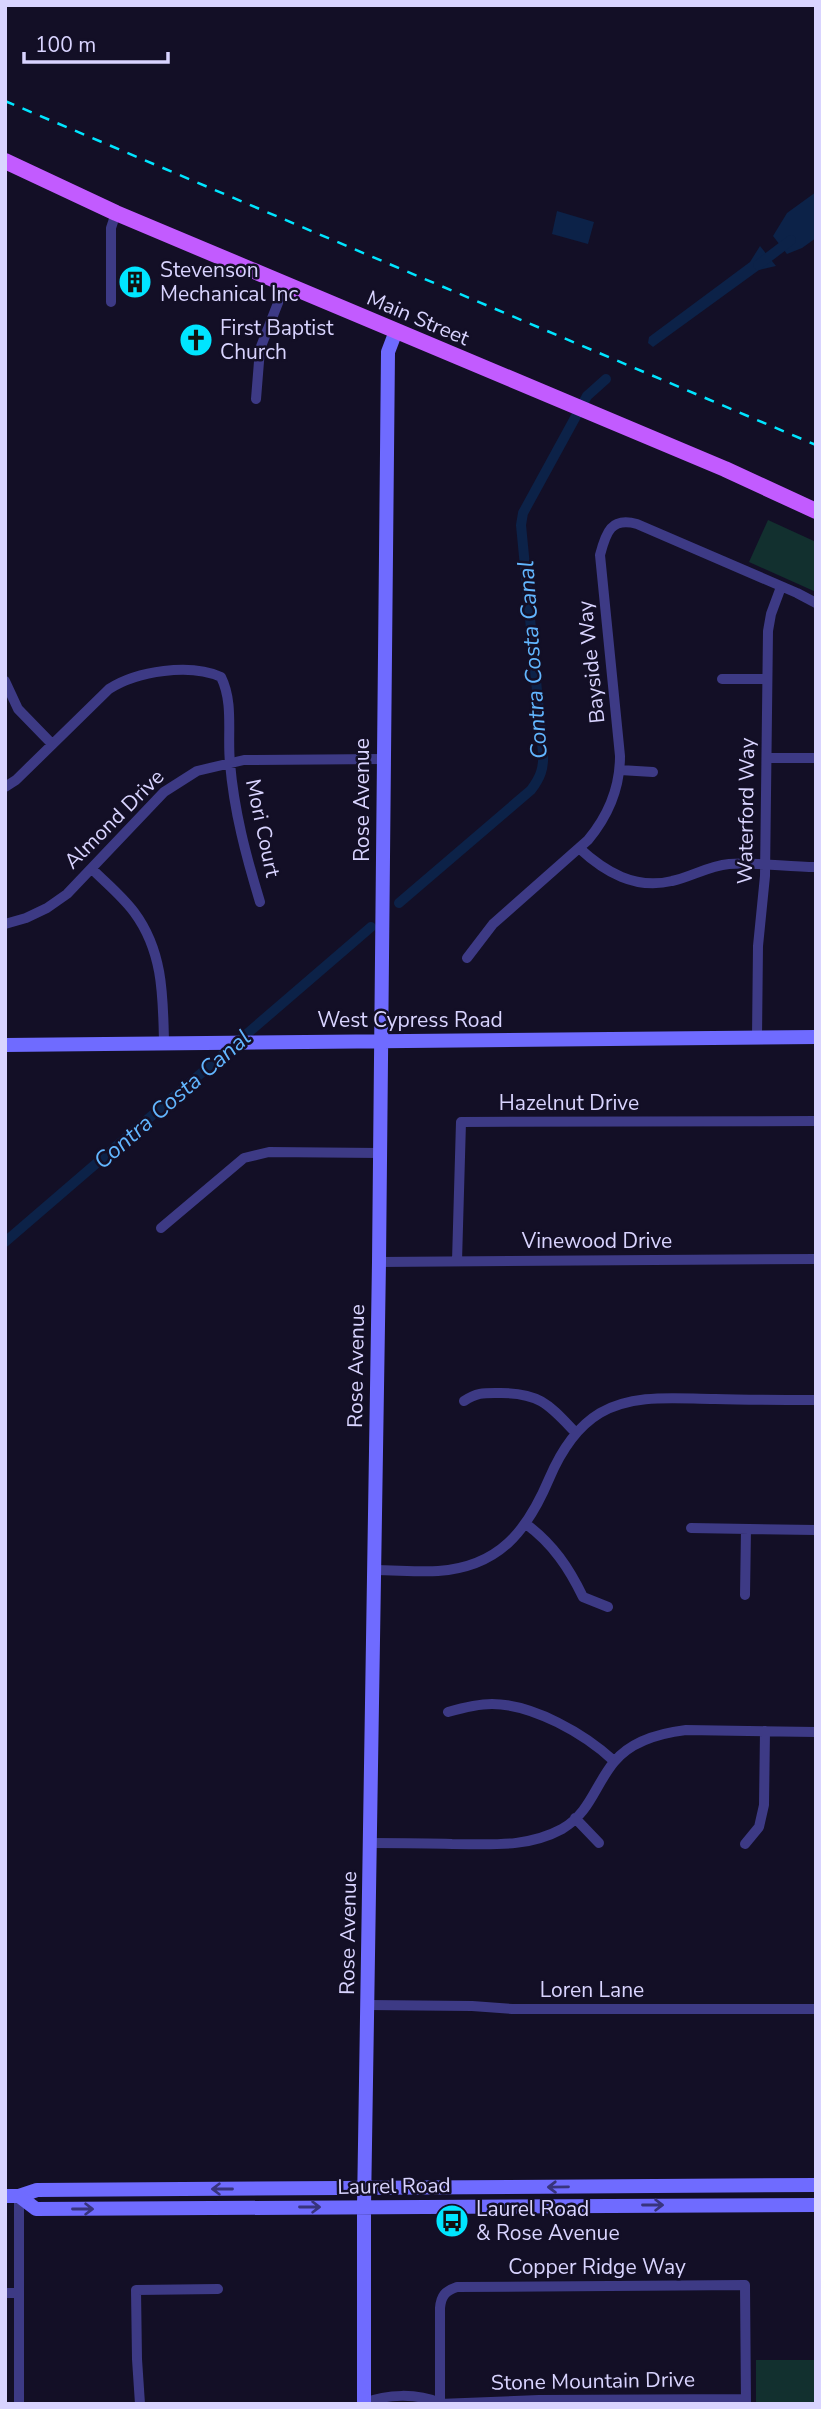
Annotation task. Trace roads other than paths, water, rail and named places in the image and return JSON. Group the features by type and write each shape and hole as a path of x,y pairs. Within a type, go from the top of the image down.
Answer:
{"main road":[{"name":"Main Street","path":"5,161 116,213 725,468 816,511"}],"street":[{"path":"111,302 111,228 116,213"},
{"path":"256,398 260,349 285,285"},
{"name":"Rose Avenue","path":"364,2404 364,2188 379,1262 388,352 396,331"},
{"name":"Bayside Way","path":"467,958 493,923 579,848 600,826 610,806 620,770 600,555 611,528 618,522 638,524 816,603"},
{"name":"Waterford Way","path":"757,1037 758,946 765,866 768,631 781,587"},
{"name":"Mori Court","path":"5,788 109,689 122,680 154,672 200,671 221,677 226,687 230,762 240,830 260,902"},
{"path":"722,679 767,679"},
{"path":"5,681 18,709 52,744"},
{"path":"767,758 816,758"},
{"name":"Almond Drive","path":"5,924 47,908 66,894 164,792 197,771 230,762 383,759"},
{"path":"620,770 653,772"},
{"path":"579,848 601,867 636,882 673,881 708,867 730,864 816,867"},
{"path":"92,869 135,912 155,951 163,988 164,1042"},
{"name":"West Cypress Road","path":"5,1045 816,1037"},
{"name":"Hazelnut Drive","path":"457,1261 461,1122 816,1121"},
{"path":"161,1228 244,1158 269,1152 380,1153"},
{"name":"Vinewood Drive","path":"379,1262 816,1259"},
{"path":"464,1401 478,1393 522,1393 545,1403 576,1433"},
{"path":"374,1570 438,1571 465,1567 494,1554 526,1524 537,1508 557,1460 576,1433 600,1413 634,1401 653,1398 816,1400"},
{"path":"526,1524 552,1546 573,1576 583,1597 608,1607"},
{"path":"691,1528 816,1530"},
{"path":"745,1595 746,1529"},
{"path":"448,1712 491,1704 522,1709 586,1738 614,1761"},
{"path":"371,1843 513,1844 539,1840 564,1828 575,1818 592,1800 614,1761 643,1741 686,1730 816,1732"},
{"path":"745,1844 759,1827 764,1805 765,1731"},
{"path":"575,1818 599,1843"},
{"name":"Loren Lane","path":"368,2005 512,2009 816,2010"},
{"path":"731,2205 750,2199 770,2198 773,2195 773,2185"},
{"name":"Laurel Road","path":"12,2196 37,2190 816,2185"},
{"path":"12,2196 19,2293 19,2404"},
{"name":"Laurel Road","path":"12,2196 36,2209 816,2205"},
{"name":"Copper Ridge Way","path":"439,2404 441,2298 448,2290 457,2287 746,2285 746,2401"},
{"path":"140,2404 136,2290 218,2289"},
{"path":"5,2293 19,2293"},
{"name":"Stone Mountain Drive","path":"364,2404 379,2397 425,2397 439,2404 539,2400 746,2401"}],"water":[{"path":"816,192 816,238 787,254 773,236 787,213"},
{"path":"557,211 594,222 588,244 552,234"},
{"path":"760,246 776,266 759,270 653,347 648,343 649,337 750,262"}],"waterway":[{"name":"Contra Costa Canal","path":"758,265 791,240"},
{"name":"Contra Costa Canal","path":"399,903 531,790 541,773 543,753 521,525 523,513 587,396 606,379"},
{"name":"Contra Costa Canal","path":"5,1242 371,927"}],"railway":[{"path":"5,101 816,445"}],"place":[{"name":"Stevenson Mechanical Inc","path":"135,282"},
{"name":"First Baptist Church","path":"196,340"},
{"name":"Laurel Road & Rose Avenue","path":"452,2221"}]}
